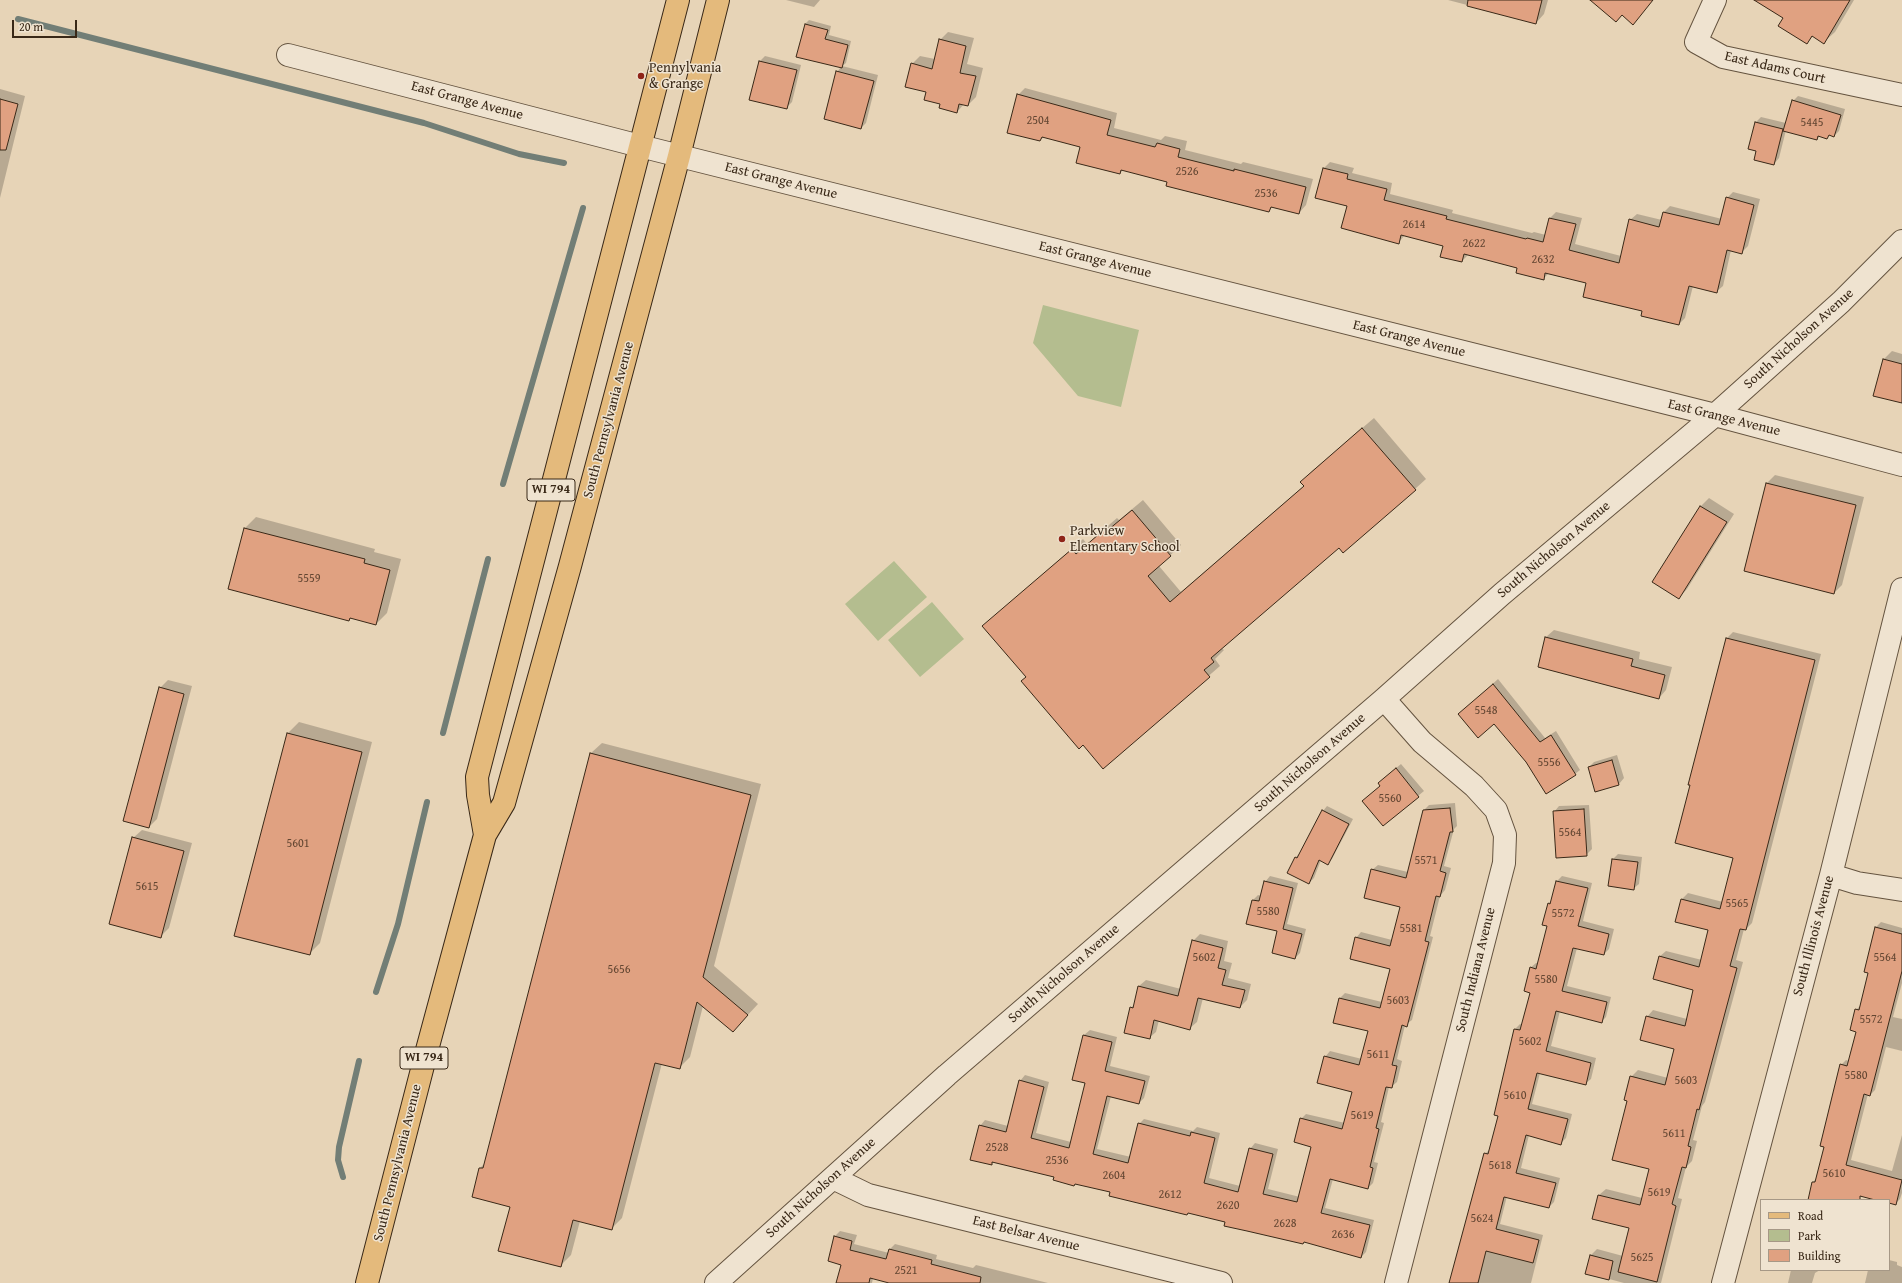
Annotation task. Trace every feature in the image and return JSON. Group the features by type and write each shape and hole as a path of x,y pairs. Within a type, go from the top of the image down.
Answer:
{"main road":[{"name":"South Pennsylvania Avenue","path":"485,835 478,795 477,777 678,0"},
{"name":"South Pennsylvania Avenue","path":"367,1283 425,1057 485,835 504,803 568,573 679,156 718,0"}],"street":[{"name":"East Adams Court","path":"1715,0 1696,42 1723,57 1902,95"},
{"name":"East Grange Avenue","path":"288,55 679,156 1715,415 1902,465"},
{"name":"South Nicholson Avenue","path":"716,1283 947,1075 1384,699 1502,594 1715,415 1841,302 1902,242"},
{"name":"South Illinois Avenue","path":"1723,1283 1830,875 1902,589"},
{"name":"South Indiana Avenue","path":"1384,699 1422,742 1474,786 1496,810 1505,835 1504,863 1396,1283"},
{"path":"1830,875 1872,886 1902,890"},
{"name":"East Belsar Avenue","path":"833,1178 868,1195 1221,1283"}],"green space":[{"path":"1043,305 1139,330 1121,407 1078,396 1033,343"},
{"path":"894,561 927,597 878,641 845,604"},
{"path":"932,602 964,639 920,677 888,640"}],"building":[{"path":"1468,0 1542,0 1536,24 1467,6"},
{"path":"1590,0 1653,0 1633,25 1622,15 1616,22"},
{"path":"1754,0 1850,0 1824,44 1812,36 1807,44 1778,26 1783,18"},
{"path":"805,24 828,30 825,39 848,45 842,68 796,57"},
{"path":"939,39 966,46 960,73 976,76 968,106 959,104 957,113 939,108 940,104 924,100 926,92 905,87 911,63 932,69"},
{"path":"759,61 797,70 787,109 749,100"},
{"path":"836,71 874,81 861,129 824,119"},
{"path":"1017,94 1111,120 1107,135 1155,147 1157,143 1180,149 1178,157 1306,187 1299,214 1271,207 1269,212 1166,186 1167,182 1121,170 1120,174 1076,163 1080,147 1042,137 1040,141 1007,133"},
{"path":"0,99 18,104 6,150 0,150"},
{"path":"1792,100 1841,115 1834,137 1829,135 1827,139 1818,136 1817,140 1783,131"},
{"path":"1755,122 1783,129 1774,165 1754,160 1756,151 1748,149"},
{"path":"1323,168 1348,174 1347,179 1387,189 1384,200 1447,216 1446,219 1526,239 1543,242 1549,218 1576,224 1569,250 1619,263 1629,219 1659,227 1663,212 1719,225 1726,197 1754,205 1742,254 1727,250 1717,293 1689,286 1679,325 1641,316 1642,311 1583,297 1586,283 1545,273 1544,280 1516,273 1517,268 1464,254 1462,262 1440,257 1443,246 1401,235 1399,244 1341,228 1347,206 1315,198"},
{"path":"1883,359 1902,364 1902,403 1873,396"},
{"path":"1362,428 1416,490 1343,553 1339,548 1211,658 1214,662 1204,670 1210,677 1103,769 1083,745 1079,749 1021,681 1026,677 982,626 1072,549 1076,554 1106,528 1108,530 1132,510 1171,556 1148,576 1170,602 1304,486 1300,482"},
{"path":"1766,483 1856,505 1834,594 1744,571"},
{"path":"1700,506 1727,522 1679,599 1652,582"},
{"path":"244,528 365,559 364,563 390,570 376,625 350,618 349,621 228,589"},
{"path":"1545,637 1633,659 1631,666 1665,675 1659,699 1538,667"},
{"path":"1726,638 1815,660 1746,930 1740,929 1730,966 1737,968 1699,1110 1697,1109 1688,1146 1691,1147 1686,1168 1682,1167 1672,1204 1676,1206 1657,1282 1618,1272 1629,1228 1592,1219 1598,1195 1640,1205 1649,1169 1612,1160 1627,1101 1624,1100 1630,1076 1665,1085 1674,1049 1640,1040 1646,1016 1685,1026 1693,990 1653,979 1659,956 1699,967 1708,930 1675,922 1681,899 1720,909 1733,858 1675,843 1690,785 1688,785"},
{"path":"1493,684 1540,742 1551,735 1576,775 1546,794 1526,762 1494,724 1478,738 1458,714"},
{"path":"159,687 184,694 149,828 123,821"},
{"path":"287,733 362,752 310,955 234,936"},
{"path":"590,753 751,795 703,977 748,1015 733,1032 697,1002 680,1069 655,1063 612,1230 573,1220 561,1267 498,1251 510,1207 472,1197 479,1168 483,1168"},
{"path":"1612,760 1619,785 1595,792 1588,767"},
{"path":"1396,768 1419,797 1383,826 1362,801 1380,786 1378,783"},
{"path":"1450,808 1453,832 1450,832 1440,871 1446,873 1440,897 1436,896 1425,941 1429,942 1407,1027 1402,1025 1392,1065 1397,1066 1392,1088 1386,1087 1376,1128 1379,1129 1370,1167 1373,1168 1368,1189 1330,1179 1321,1213 1370,1225 1361,1258 1304,1242 1303,1244 1224,1226 1225,1222 1188,1213 1187,1215 1109,1196 1110,1192 1075,1184 1074,1186 1053,1180 1054,1177 992,1162 992,1165 970,1160 979,1125 1006,1132 1019,1080 1044,1087 1031,1138 1069,1148 1085,1083 1072,1080 1083,1035 1112,1042 1105,1071 1145,1081 1139,1104 1107,1096 1093,1154 1128,1163 1138,1123 1190,1136 1191,1132 1215,1138 1204,1183 1238,1192 1249,1148 1273,1154 1263,1194 1297,1202 1311,1147 1294,1142 1300,1118 1342,1129 1352,1092 1317,1083 1324,1056 1359,1065 1368,1031 1333,1023 1339,998 1380,1008 1390,969 1350,959 1355,937 1390,946 1400,907 1364,898 1371,869 1406,878 1423,810"},
{"path":"1584,809 1587,856 1556,858 1553,811"},
{"path":"1322,810 1349,824 1328,865 1319,860 1309,884 1287,873 1295,857 1297,858"},
{"path":"132,837 184,851 161,938 109,924"},
{"path":"1612,859 1638,862 1634,890 1608,886"},
{"path":"1264,881 1293,888 1283,929 1302,934 1295,959 1272,953 1277,931 1246,924 1252,900 1259,901"},
{"path":"1556,881 1588,888 1578,926 1609,934 1604,955 1573,948 1562,991 1607,1002 1602,1023 1556,1011 1546,1051 1591,1063 1586,1085 1537,1073 1528,1109 1568,1119 1561,1145 1526,1135 1516,1173 1556,1183 1549,1208 1504,1197 1496,1229 1539,1240 1533,1263 1486,1251 1478,1283 1449,1283 1484,1153 1488,1154 1498,1116 1494,1115 1514,1029 1520,1030 1530,993 1524,991 1530,967 1536,969 1547,926 1542,925 1548,903 1550,904"},
{"path":"1875,927 1902,934 1902,971 1870,1096 1864,1094 1846,1165 1902,1180 1896,1205 1890,1203 1890,1199 1871,1199 1860,1196 1860,1199 1808,1199 1812,1182 1815,1182 1824,1147 1820,1146 1840,1064 1847,1066 1856,1032 1850,1030 1855,1009 1859,1010 1868,973 1864,972"},
{"path":"1192,940 1223,948 1218,968 1226,970 1222,985 1245,990 1240,1008 1198,998 1190,1030 1154,1020 1150,1039 1124,1033 1130,1007 1133,1008 1138,986 1178,996"},
{"path":"834,1236 852,1241 850,1250 886,1259 889,1249 932,1260 931,1264 981,1277 980,1283 889,1283 870,1278 869,1283 836,1283 841,1265 828,1261"},
{"path":"1590,1255 1613,1261 1609,1280 1585,1274"}],"waterway":[{"path":"18,19 424,123 519,154 564,163"},
{"path":"503,484 583,208"},
{"path":"443,733 488,559"},
{"path":"376,992 398,924 427,802"},
{"path":"343,1177 338,1160 339,1147 359,1061"}],"place":[{"name":"Pennylvania & Grange","path":"641,76"},
{"name":"Parkview Elementary School","path":"1062,539"}]}
